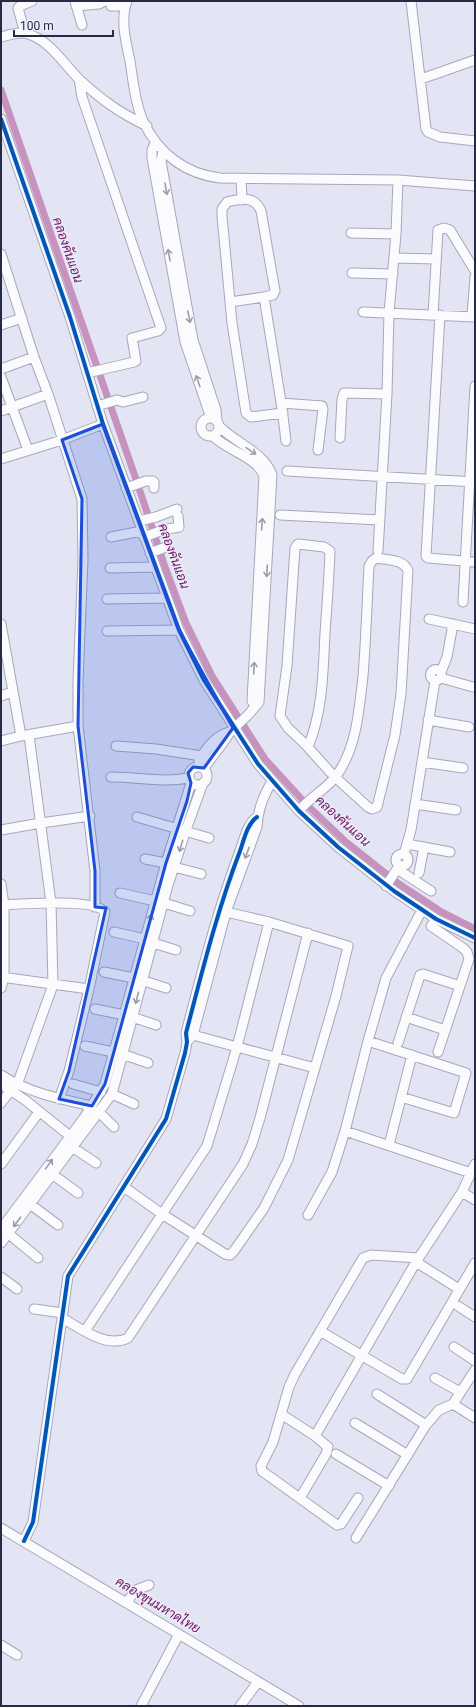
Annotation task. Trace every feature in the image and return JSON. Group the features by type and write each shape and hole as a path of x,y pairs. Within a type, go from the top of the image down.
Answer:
{"street":[{"path":"25,33 18,8 32,1"},
{"path":"411,1 421,79 424,120 428,132 440,137 475,141"},
{"path":"82,25 76,4 126,4 125,36 139,108 155,143 183,167 192,172 206,177 241,179 398,180 475,186"},
{"path":"1,37 25,33 37,37 45,43 79,79 102,100 121,114 147,126"},
{"path":"421,79 475,60"},
{"path":"79,79 82,97 161,328 133,337 132,342 136,361 91,372"},
{"path":"1,119 70,317 91,372 100,405 103,424 130,487 153,552 155,567 179,630 204,680 233,728 272,781 301,808 338,847 422,910 467,952 469,959 438,1052"},
{"path":"155,143 152,150 152,158 189,341 216,422 218,432 213,436"},
{"path":"163,151 161,161 176,271"},
{"path":"241,179 242,200"},
{"path":"378,551 387,394 389,313 395,258 398,180"},
{"path":"230,302 273,295 275,291 261,211 254,201 248,199 227,202 222,213 230,302 232,323 246,413 251,417 283,413"},
{"path":"475,271 450,230 445,228 437,231 431,480 426,557 475,562"},
{"path":"351,233 396,234"},
{"path":"1,254 5,277 22,318 82,499 83,560 78,681 78,726 90,816 95,871 95,906"},
{"path":"395,258 436,259"},
{"path":"352,273 393,274"},
{"path":"363,312 474,317 475,277"},
{"path":"264,297 283,413 286,441"},
{"path":"1,325 22,318"},
{"path":"1,370 34,357"},
{"path":"1,377 28,450"},
{"path":"463,602 472,482 475,386"},
{"path":"340,438 342,399 344,393 387,394"},
{"path":"1,411 48,394"},
{"path":"100,405 117,400 123,402 142,397"},
{"path":"281,403 322,406 323,409 318,450"},
{"path":"200,767 202,756 220,736 233,728 248,715 254,706 259,702 272,475 269,465 264,459 227,434 216,422 204,421 201,429 205,435 213,436 219,442 258,465 264,476 252,701 254,706"},
{"path":"1,459 62,440 103,424"},
{"path":"286,471 382,478 472,482"},
{"path":"130,487 143,482 153,481 154,488"},
{"path":"111,537 146,534 179,526 177,513 142,520"},
{"path":"280,515 380,520"},
{"path":"301,808 310,799 315,797 335,773 347,758 354,738 358,718 365,647 369,566 376,558 402,563 407,567 408,571 401,694 395,735 376,807 372,809 368,807 335,773 288,728 280,716 287,666 295,548 298,544 324,547 330,551 322,683 315,731 308,747"},
{"path":"153,552 166,547"},
{"path":"110,568 155,567"},
{"path":"107,599 167,598"},
{"path":"429,618 475,629"},
{"path":"1,624 3,651 12,692 25,735 41,823 51,903 53,985 14,1087 1,1103"},
{"path":"387,884 397,868 396,859 399,855 404,854 407,844 415,804 428,720 439,677 447,657 453,624"},
{"path":"107,631 179,630"},
{"path":"439,677 473,687"},
{"path":"1,696 12,692"},
{"path":"428,720 469,727"},
{"path":"1,741 25,735 78,726"},
{"path":"96,1109 101,1092 117,1053 164,884 181,829 187,801 191,770 200,767 225,740 233,728"},
{"path":"116,746 156,749 202,756"},
{"path":"422,762 463,768"},
{"path":"181,829 203,783 207,778 207,774 200,767"},
{"path":"111,777 190,781 199,785 203,783"},
{"path":"272,781 264,794 257,817 252,820 186,1033 190,1039 238,1047 315,1068"},
{"path":"415,804 456,810"},
{"path":"1,830 90,816"},
{"path":"137,817 209,838"},
{"path":"407,844 450,852"},
{"path":"419,872 424,847"},
{"path":"145,859 201,874"},
{"path":"397,868 431,891"},
{"path":"208,962 226,912 232,881"},
{"path":"1,884 3,977 1,988"},
{"path":"120,893 160,902 190,911"},
{"path":"2,905 65,903 95,906 103,909 105,913 89,989 69,1071 59,1099"},
{"path":"308,1215 332,1172 345,1131 368,1040 386,978 422,910"},
{"path":"124,1187 162,1214 226,1254 230,1255 264,1208 288,1160 336,996 348,946 269,922 226,912"},
{"path":"417,918 434,922 475,938"},
{"path":"85,1331 207,1146 238,1047 269,922"},
{"path":"114,932 176,950"},
{"path":"34,1309 62,1316 96,1337 120,1341 128,1338 197,1235 248,1154 276,1058 308,933"},
{"path":"104,972 138,979 166,988"},
{"path":"398,1043 419,977 421,975 460,986"},
{"path":"3,977 89,989"},
{"path":"95,1009 128,1016 156,1025"},
{"path":"406,1017 445,1030"},
{"path":"25,1539 32,1528 66,1282 71,1270 166,1119 190,1039"},
{"path":"368,1040 466,1072 454,1113 401,1097"},
{"path":"85,1046 117,1053 148,1063"},
{"path":"1,1243 3,1230 37,1188 70,1136 112,1094 117,1053"},
{"path":"389,1145 412,1055"},
{"path":"1,1075 39,1112 70,1136"},
{"path":"1,1084 96,1109 114,1127"},
{"path":"73,1084 101,1092"},
{"path":"112,1094 134,1104"},
{"path":"1,1164 39,1112"},
{"path":"3,1230 30,1204 37,1188 52,1174 72,1147 87,1120"},
{"path":"315,1436 418,1260 462,1192 473,1168 389,1145 345,1131"},
{"path":"72,1147 96,1163"},
{"path":"52,1174 78,1193"},
{"path":"462,1192 475,1200"},
{"path":"30,1204 58,1225"},
{"path":"3,1230 38,1258"},
{"path":"358,1498 341,1524 337,1525 261,1470 261,1466 272,1442 291,1381 364,1256 371,1255 418,1260 460,1289"},
{"path":"320,1330 402,1379 407,1379 475,1263"},
{"path":"1,1277 17,1289"},
{"path":"458,1306 475,1316"},
{"path":"454,1347 475,1360"},
{"path":"356,1538 426,1425 439,1410 453,1404 475,1370"},
{"path":"435,1378 460,1392"},
{"path":"377,1394 426,1425"},
{"path":"453,1404 475,1418"},
{"path":"281,1414 326,1444 328,1449 300,1498"},
{"path":"355,1423 408,1455"},
{"path":"336,1454 389,1486"},
{"path":"2,1530 25,1539 130,1598 179,1634 258,1682 286,1703 299,1706"},
{"path":"130,1598 140,1588 149,1585"},
{"path":"141,1706 179,1634"},
{"path":"1,1645 17,1655"},
{"path":"240,1706 258,1682"}],"highlighted area":[{"path":"103,424 179,630 233,728 204,768 193,767 188,773 191,783 187,801 166,863 105,1084 92,1106 59,1099 69,1071 106,908 95,907 95,871 78,726 82,499 62,440"}],"waterway":[{"name":"คลองคันแอน","path":"1,90 165,567 186,623 212,676 265,759 307,805 346,842 399,884 440,911 475,929"}],"cycle path":[{"path":"1,119 70,317 103,424 179,630 204,680 258,764 299,811 338,847 394,891 436,919 475,938"},
{"path":"24,1541 33,1522 68,1276 166,1119 185,1053 187,1042 186,1033 217,919 246,832 257,817"}],"water label":[{"name":"คลองขุนมหาดไทย","path":"158,1605"}]}
